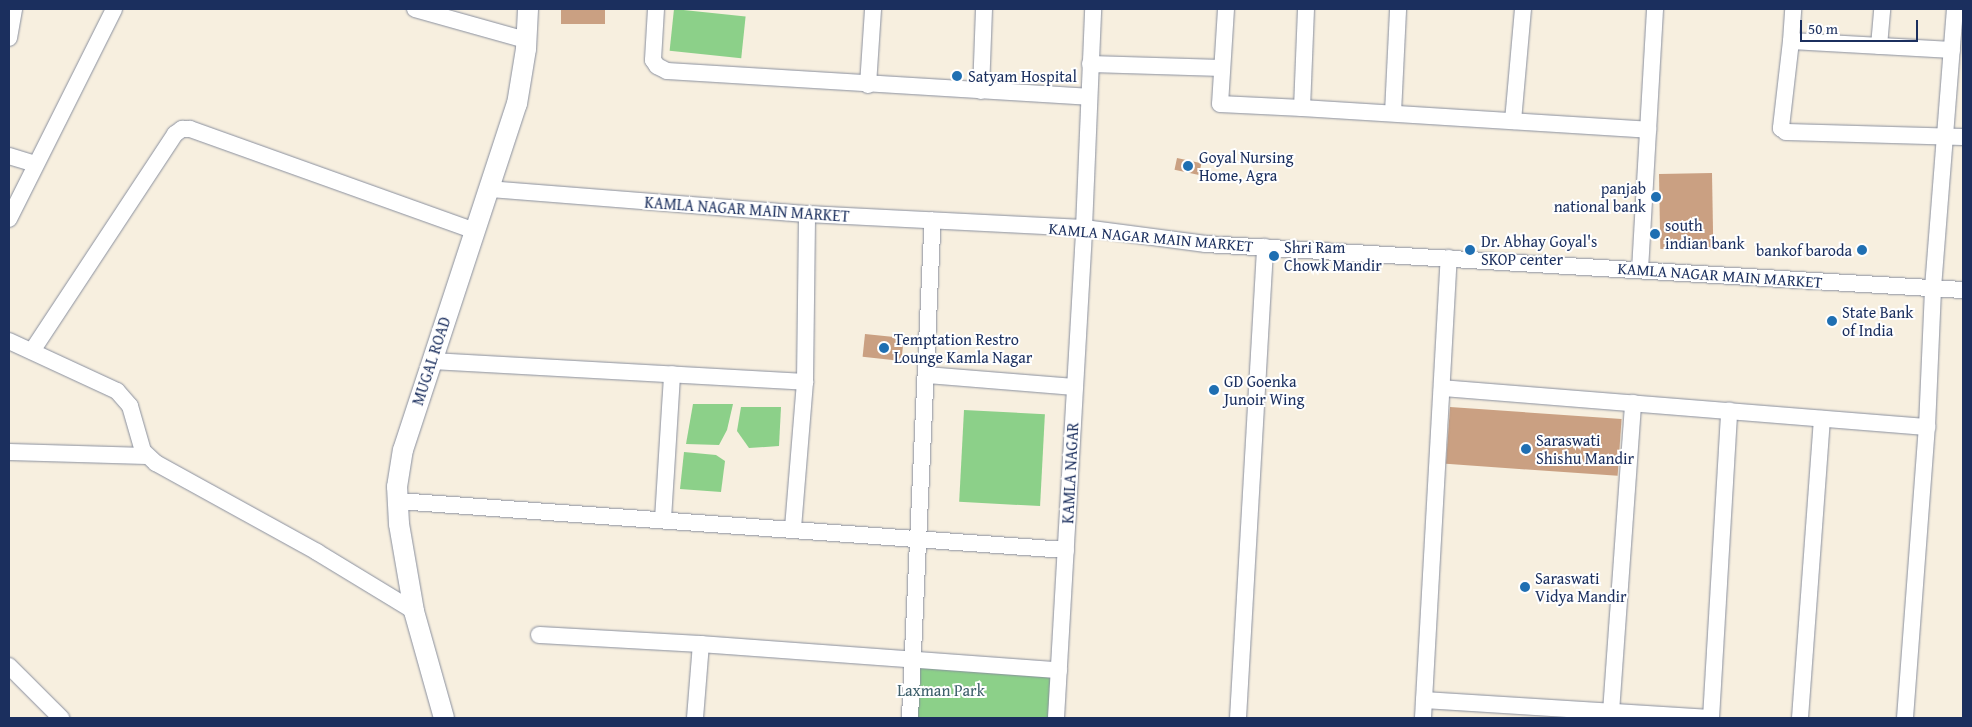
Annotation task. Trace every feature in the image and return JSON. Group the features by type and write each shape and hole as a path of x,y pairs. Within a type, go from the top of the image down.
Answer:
{"street":[{"path":"9,38 14,9"},
{"path":"9,219 114,9"},
{"path":"414,9 526,40"},
{"name":"MUGAL ROAD","path":"444,718 414,611 399,524 397,487 403,450 516,104 526,40 528,9"},
{"path":"656,9 653,60 657,66 663,69 868,85 1088,97"},
{"path":"868,85 873,9"},
{"path":"981,91 984,9"},
{"name":"KAMLA NAGAR","path":"1056,718 1084,228 1093,9"},
{"path":"1226,9 1220,104 1393,113 1648,130"},
{"path":"1302,108 1306,9"},
{"path":"1393,113 1398,9"},
{"path":"1513,121 1523,9"},
{"path":"1640,270 1655,9"},
{"path":"1793,9 1792,41 1782,130 1963,137"},
{"path":"1879,46 1882,9"},
{"path":"1905,718 1927,427 1932,288 1955,9"},
{"path":"1792,41 1952,50"},
{"path":"1090,64 1222,68"},
{"path":"32,351 175,134 182,128 190,129 475,231"},
{"path":"9,156 36,164"},
{"name":"KAMLA NAGAR MAIN MARKET","path":"489,189 807,214 1084,228 1206,244 1963,290"},
{"path":"793,528 805,382 807,214"},
{"path":"910,718 933,220"},
{"path":"1238,718 1265,247"},
{"path":"1423,718 1449,258"},
{"path":"9,341 106,384 124,398 130,406 141,445 147,456 164,468 317,552 414,611"},
{"path":"432,361 805,382"},
{"path":"663,520 672,374"},
{"path":"926,375 1075,387"},
{"path":"1442,388 1927,427"},
{"path":"1611,712 1633,403"},
{"path":"1424,700 1660,717 1711,718 1729,411"},
{"path":"1800,718 1822,419"},
{"path":"9,452 147,456"},
{"path":"398,501 793,528 918,540 1066,550"},
{"path":"540,635 701,644 1059,670"},
{"path":"695,718 701,644"},
{"path":"9,666 61,718"}],"green space":[{"path":"674,9 746,17 741,58 670,51"},
{"path":"693,404 733,404 727,430 719,445 686,444"},
{"path":"741,407 781,407 779,446 749,448 737,431"},
{"path":"964,410 1045,414 1040,506 959,502"},
{"path":"684,452 716,455 725,461 721,492 680,489"},
{"name":"Laxman Park","path":"913,660 1059,670 1056,718 910,718"}],"building":[{"path":"561,9 605,9 605,24 561,24"},
{"path":"1177,158 1201,163 1199,175 1175,170"},
{"path":"1712,173 1713,248 1660,249 1659,174"},
{"name":"Temptation Restro Lounge Kamla Nagar","path":"865,334 904,338 901,361 863,357"},
{"path":"1450,407 1622,419 1618,476 1446,464"}],"place":[{"name":"Satyam Hospital","path":"957,76"},
{"name":"Goyal Nursing Home, Agra","path":"1188,166"},
{"name":"panjab national bank","path":"1656,197"},
{"name":"south indian bank","path":"1655,234"},
{"name":"Dr. Abhay Goyal's SKOP center","path":"1470,250"},
{"name":"bankof baroda","path":"1862,250"},
{"name":"Shri Ram Chowk Mandir","path":"1274,256"},
{"name":"State Bank of India","path":"1832,321"},
{"name":"Temptation Restro Lounge Kamla Nagar","path":"884,348"},
{"name":"GD Goenka Junoir Wing","path":"1214,390"},
{"name":"Saraswati Shishu Mandir","path":"1526,449"},
{"name":"Saraswati Vidya Mandir","path":"1525,587"}]}
